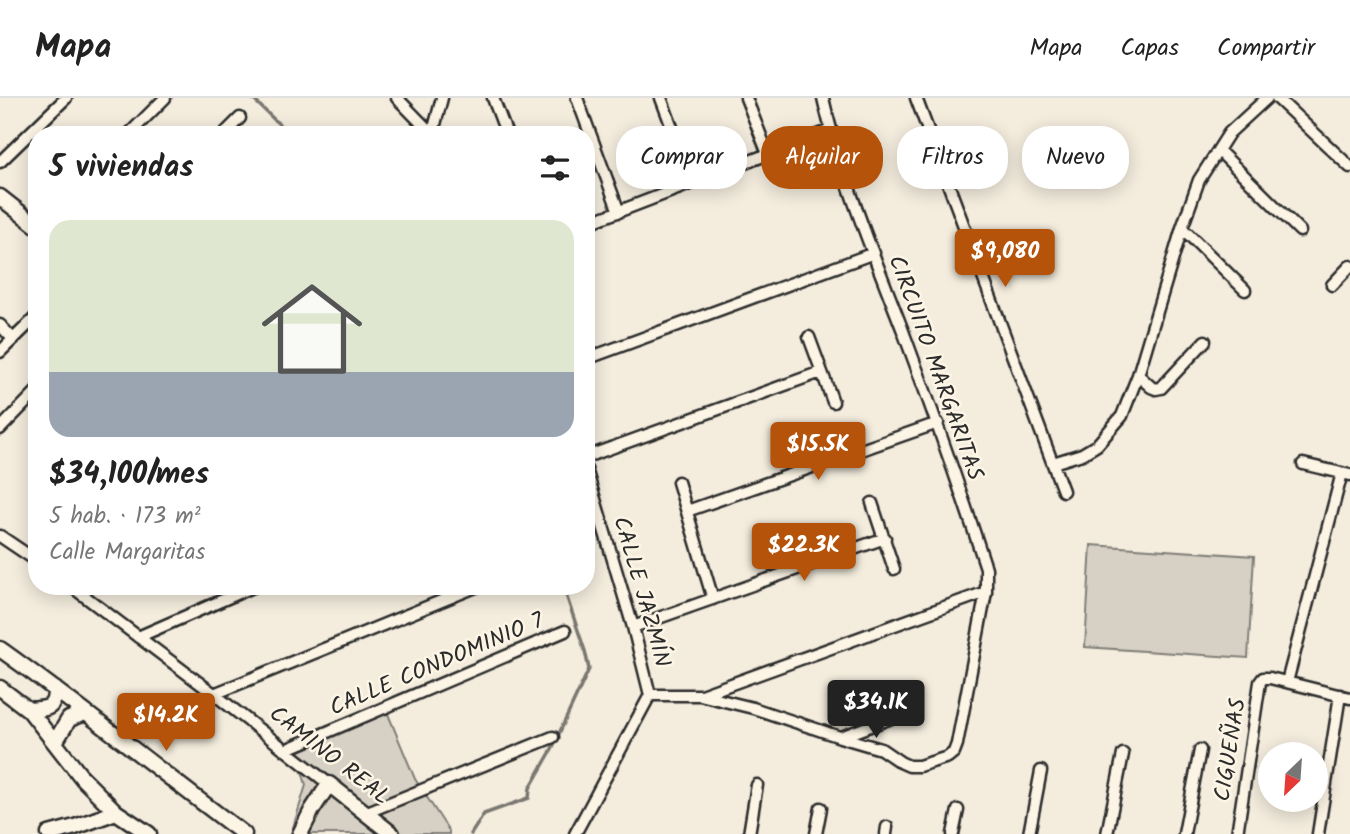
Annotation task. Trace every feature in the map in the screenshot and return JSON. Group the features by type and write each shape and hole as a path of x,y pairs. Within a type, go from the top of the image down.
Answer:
{"main road":[{"path":"0,197 28,218"},
{"path":"0,649 240,833"},
{"path":"0,688 29,710 83,779 116,811 149,834"},
{"path":"29,710 52,705 55,689"},
{"path":"55,742 69,719 85,713"},
{"path":"300,834 329,784"},
{"name":"CAMINO REAL","path":"329,784 392,834"},
{"path":"49,834 92,828 116,811"}],"street":[{"path":"38,126 66,98"},
{"path":"137,126 165,98"},
{"path":"397,98 425,126"},
{"path":"435,126 442,98"},
{"path":"494,98 504,126"},
{"path":"577,98 587,126"},
{"path":"661,98 672,126"},
{"path":"746,98 761,136"},
{"path":"823,98 830,126"},
{"path":"916,98 1063,491"},
{"path":"1053,463 1082,454 1097,445 1122,416 1138,375 1199,180 1229,133 1267,98"},
{"path":"1277,98 1350,167"},
{"path":"232,126 240,118"},
{"path":"0,163 28,135"},
{"path":"595,147 619,212"},
{"path":"1218,150 1300,231"},
{"path":"595,221 678,189"},
{"path":"852,189 874,253"},
{"path":"1182,228 1245,290"},
{"name":"CIRCUITO MARGARITAS","path":"595,356 874,253 938,423 986,568 986,592 954,752 948,757 919,766 909,766 881,749 840,737"},
{"path":"1332,285 1350,267"},
{"path":"0,325 13,339"},
{"path":"0,352 28,325"},
{"path":"809,337 833,402"},
{"path":"1138,375 1156,390 1161,388 1205,341"},
{"path":"595,454 821,372"},
{"path":"0,429 28,400"},
{"path":"687,511 938,423"},
{"path":"1287,682 1346,474 1303,464"},
{"path":"678,482 713,599"},
{"name":"CALLE JAZMÍN","path":"575,834 650,695 595,499"},
{"path":"872,503 894,569"},
{"path":"0,536 28,555"},
{"path":"633,627 884,538"},
{"path":"700,695 986,592"},
{"name":"CAMINO REAL","path":"83,595 329,784"},
{"path":"138,637 234,595"},
{"path":"214,694 456,595"},
{"name":"CALLE CONDOMINIO 7","path":"285,750 565,631"},
{"name":"CIGUEÑAS","path":"1237,834 1260,682 1263,678 1345,697"},
{"path":"650,695 700,695 753,708 840,737 902,714"},
{"path":"1318,834 1345,697"},
{"path":"365,813 553,737"},
{"path":"1184,834 1200,750"},
{"path":"1107,834 1123,754"},
{"path":"1029,834 1041,771"},
{"path":"749,834 757,785"},
{"path":"816,834 821,808"},
{"path":"953,834 958,810"}],"shaded area":[{"path":"1091,545 1254,556 1248,658 1085,647"},
{"path":"383,702 415,779 449,834 291,834 306,785 293,739"}],"waterway":[{"path":"252,98 281,126"},
{"path":"471,834 484,814 529,798 530,788 550,753 589,669 566,595"}]}
